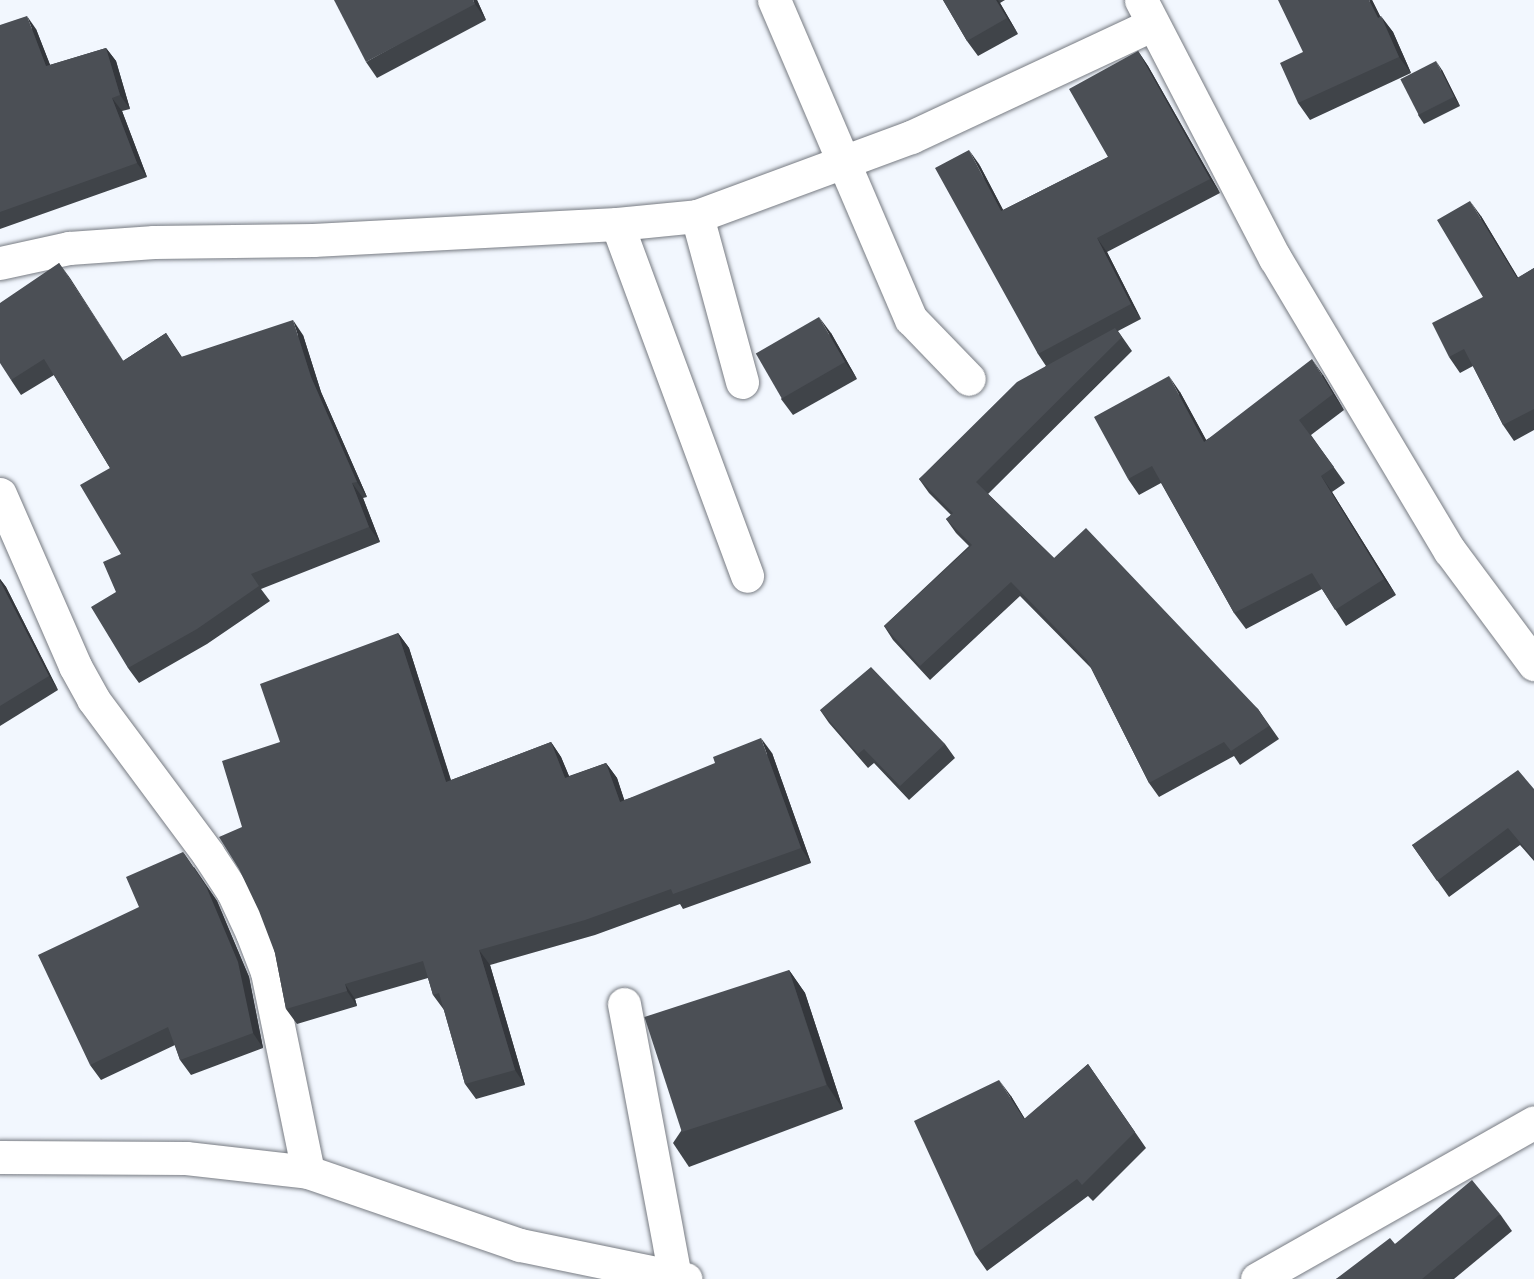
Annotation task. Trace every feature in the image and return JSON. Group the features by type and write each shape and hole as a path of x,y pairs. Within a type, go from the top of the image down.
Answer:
{"street":[{"path":"774,0 846,160 911,319 969,379"},
{"path":"0,263 69,248 154,242 313,240 617,224 697,216 911,137 1146,13 1275,258 1450,552 1534,664"},
{"path":"697,216 742,382"},
{"path":"617,224 747,576"},
{"path":"0,494 89,691 208,854 252,933 267,972 309,1172"},
{"path":"0,1157 186,1158 309,1172 520,1245 681,1278 624,1004"},
{"path":"1257,1279 1534,1122"}],"building":[{"path":"334,0 473,0 475,4 366,62"},
{"path":"943,0 996,0 1007,18 967,41"},
{"path":"1278,0 1369,0 1378,18 1381,16 1399,57 1298,103 1280,63 1303,52"},
{"path":"27,16 46,66 106,48 120,95 112,98 137,163 0,212 0,25"},
{"path":"1138,51 1210,179 1097,238 1131,304 1038,354 935,168 969,150 1001,211 1108,157 1069,89"},
{"path":"1436,61 1454,97 1419,115 1400,79"},
{"path":"1470,201 1517,278 1534,268 1534,409 1503,425 1464,349 1449,357 1432,323 1483,297 1437,220"},
{"path":"59,263 123,361 166,333 181,357 293,320 311,377 357,482 352,483 369,527 251,574 259,586 197,629 128,668 91,607 116,592 103,562 121,554 80,485 110,468 44,359 11,380 0,363 0,303"},
{"path":"819,317 845,362 782,399 756,354"},
{"path":"1115,328 1122,337 976,482 1054,558 1086,528 1258,709 1269,726 1231,751 1224,742 1149,783 1087,660 1011,582 920,666 884,626 972,545 946,519 953,513 919,479 1017,382"},
{"path":"1312,359 1333,394 1299,420 1334,467 1321,476 1384,579 1335,610 1312,573 1234,613 1152,466 1128,479 1094,417 1169,376 1204,442"},
{"path":"0,581 49,676 0,706"},
{"path":"398,633 446,782 551,742 565,778 606,763 620,802 715,763 713,757 761,738 801,848 673,894 671,889 585,920 479,950 515,1070 465,1084 439,993 433,995 423,961 345,984 347,991 286,1009 275,953 259,911 239,869 219,837 242,827 222,761 280,742 260,684"},
{"path":"871,667 945,744 900,786 864,749 858,754 820,710"},
{"path":"1518,770 1534,789 1534,859 1508,828 1437,881 1412,845"},
{"path":"183,852 206,886 238,962 253,1033 180,1060 168,1027 90,1065 38,955 139,907 126,877"},
{"path":"789,970 826,1085 682,1132 644,1017"},
{"path":"1088,1064 1135,1132 1082,1185 1077,1179 975,1254 914,1121 999,1080 1024,1119"},
{"path":"1472,1180 1500,1214 1422,1279 1336,1279 1390,1238 1395,1244"}]}
